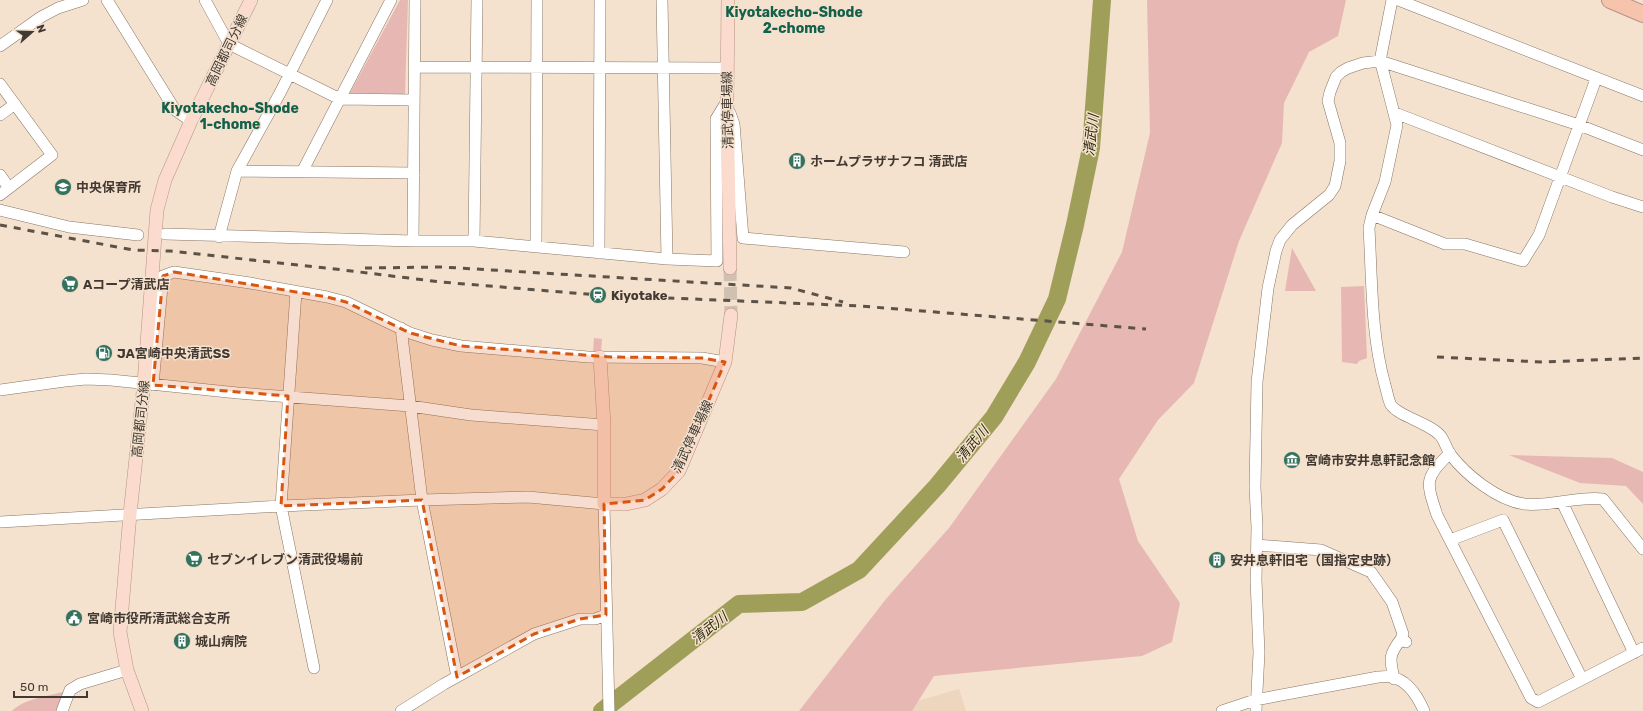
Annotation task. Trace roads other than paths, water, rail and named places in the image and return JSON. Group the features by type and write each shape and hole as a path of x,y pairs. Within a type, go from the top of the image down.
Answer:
{"highway":[{"path":"1610,0 1643,14"}],"main road":[{"name":"高岡都司分線","path":"142,711 127,670 120,632 130,514 148,384 157,210 165,180 191,121 251,0"},
{"name":"清武停車場線","path":"728,0 727,101 730,268"},
{"name":"清武停車場線","path":"604,504 626,504 645,500 662,489 679,471 725,362 731,315"},
{"path":"600,357 604,425 604,504"}],"street":[{"path":"0,46 41,17 58,8 83,0"},
{"path":"107,0 175,110 191,121"},
{"path":"205,0 229,44 340,99 414,100"},
{"path":"219,236 237,171 290,74 327,0"},
{"path":"302,172 391,0"},
{"path":"413,241 415,0"},
{"path":"474,240 477,0"},
{"path":"536,246 537,0"},
{"path":"599,253 600,0"},
{"path":"662,0 667,259"},
{"path":"1392,0 1380,61 1397,125 1385,182 1372,215 1369,228 1375,327 1379,362 1390,404 1396,410 1420,422 1441,436 1450,454 1479,484 1508,499 1524,504 1562,502 1594,498 1603,499 1643,549"},
{"path":"1398,0 1596,79 1643,96"},
{"path":"1255,706 1259,653 1256,580 1257,545 1255,487 1258,382 1268,288 1276,250 1286,232 1305,214 1329,195 1335,186 1340,161 1340,143 1328,101 1336,77 1348,68 1380,61 1579,125 1643,150"},
{"path":"414,67 727,68"},
{"path":"1372,215 1446,244 1465,244 1523,261 1539,235 1596,79"},
{"path":"0,84 52,154 0,195"},
{"path":"165,234 413,241 474,240 667,259 717,261 716,119 727,101"},
{"path":"727,101 734,124 743,238 904,252"},
{"path":"0,115 15,104"},
{"path":"1395,113 1643,207"},
{"path":"237,171 414,173"},
{"path":"0,175 9,188"},
{"path":"0,210 70,228 138,235"},
{"path":"148,384 163,276 174,272 250,283 327,297 346,302 410,333 432,340 461,346 600,357 702,358 725,362"},
{"path":"296,292 281,506 314,668"},
{"path":"401,328 422,500 457,677"},
{"path":"0,390 86,379 410,406 471,415 604,425"},
{"path":"1450,454 1435,468 1429,478 1431,497 1437,515 1531,698 1538,702 1638,650 1562,502"},
{"path":"0,522 281,506 422,500 528,497 604,504 609,711"},
{"path":"1450,540 1503,520 1582,679"},
{"path":"1257,545 1321,550 1371,572 1392,602 1403,634 1404,641 1393,650 1390,660 1394,679"},
{"path":"401,711 444,684 534,634 580,619 595,619 606,615"},
{"path":"62,711 70,690 80,684 127,670"},
{"path":"1222,711 1255,706 1378,677 1391,677 1405,684 1418,696 1424,711"}],"waterway":[{"name":"清武川","path":"602,711 739,604 802,602 859,570 937,486 994,417 1027,362 1057,299 1075,225 1091,148 1102,0"}],"tunnel":[{"path":"730,268 731,315"}],"railway":[{"path":"0,225 133,250 170,251 441,282 598,295 860,306 1146,329"},
{"path":"365,268 442,267 791,288 843,302"},
{"path":"1437,357 1542,362 1643,358"}],"place":[{"name":"ホームプラザナフコ 清武店","path":"797,161"},
{"name":"中央保育所","path":"63,187"},
{"name":"Aコープ清武店","path":"70,284"},
{"name":"Kiyotake","path":"598,295"},
{"name":"JA宮崎中央清武SS","path":"104,353"},
{"name":"宮崎市安井息軒記念館","path":"1292,460"},
{"name":"セブンイレブン清武役場前","path":"194,559"},
{"name":"安井息軒旧宅（国指定史跡）","path":"1217,560"},
{"name":"宮崎市役所清武総合支所","path":"74,618"},
{"name":"城山病院","path":"182,641"}],"district":[{"name":"Kiyotakecho-Shode 2-chome","path":"794,20"},
{"name":"Kiyotakecho-Shode 1-chome","path":"230,116"}]}
